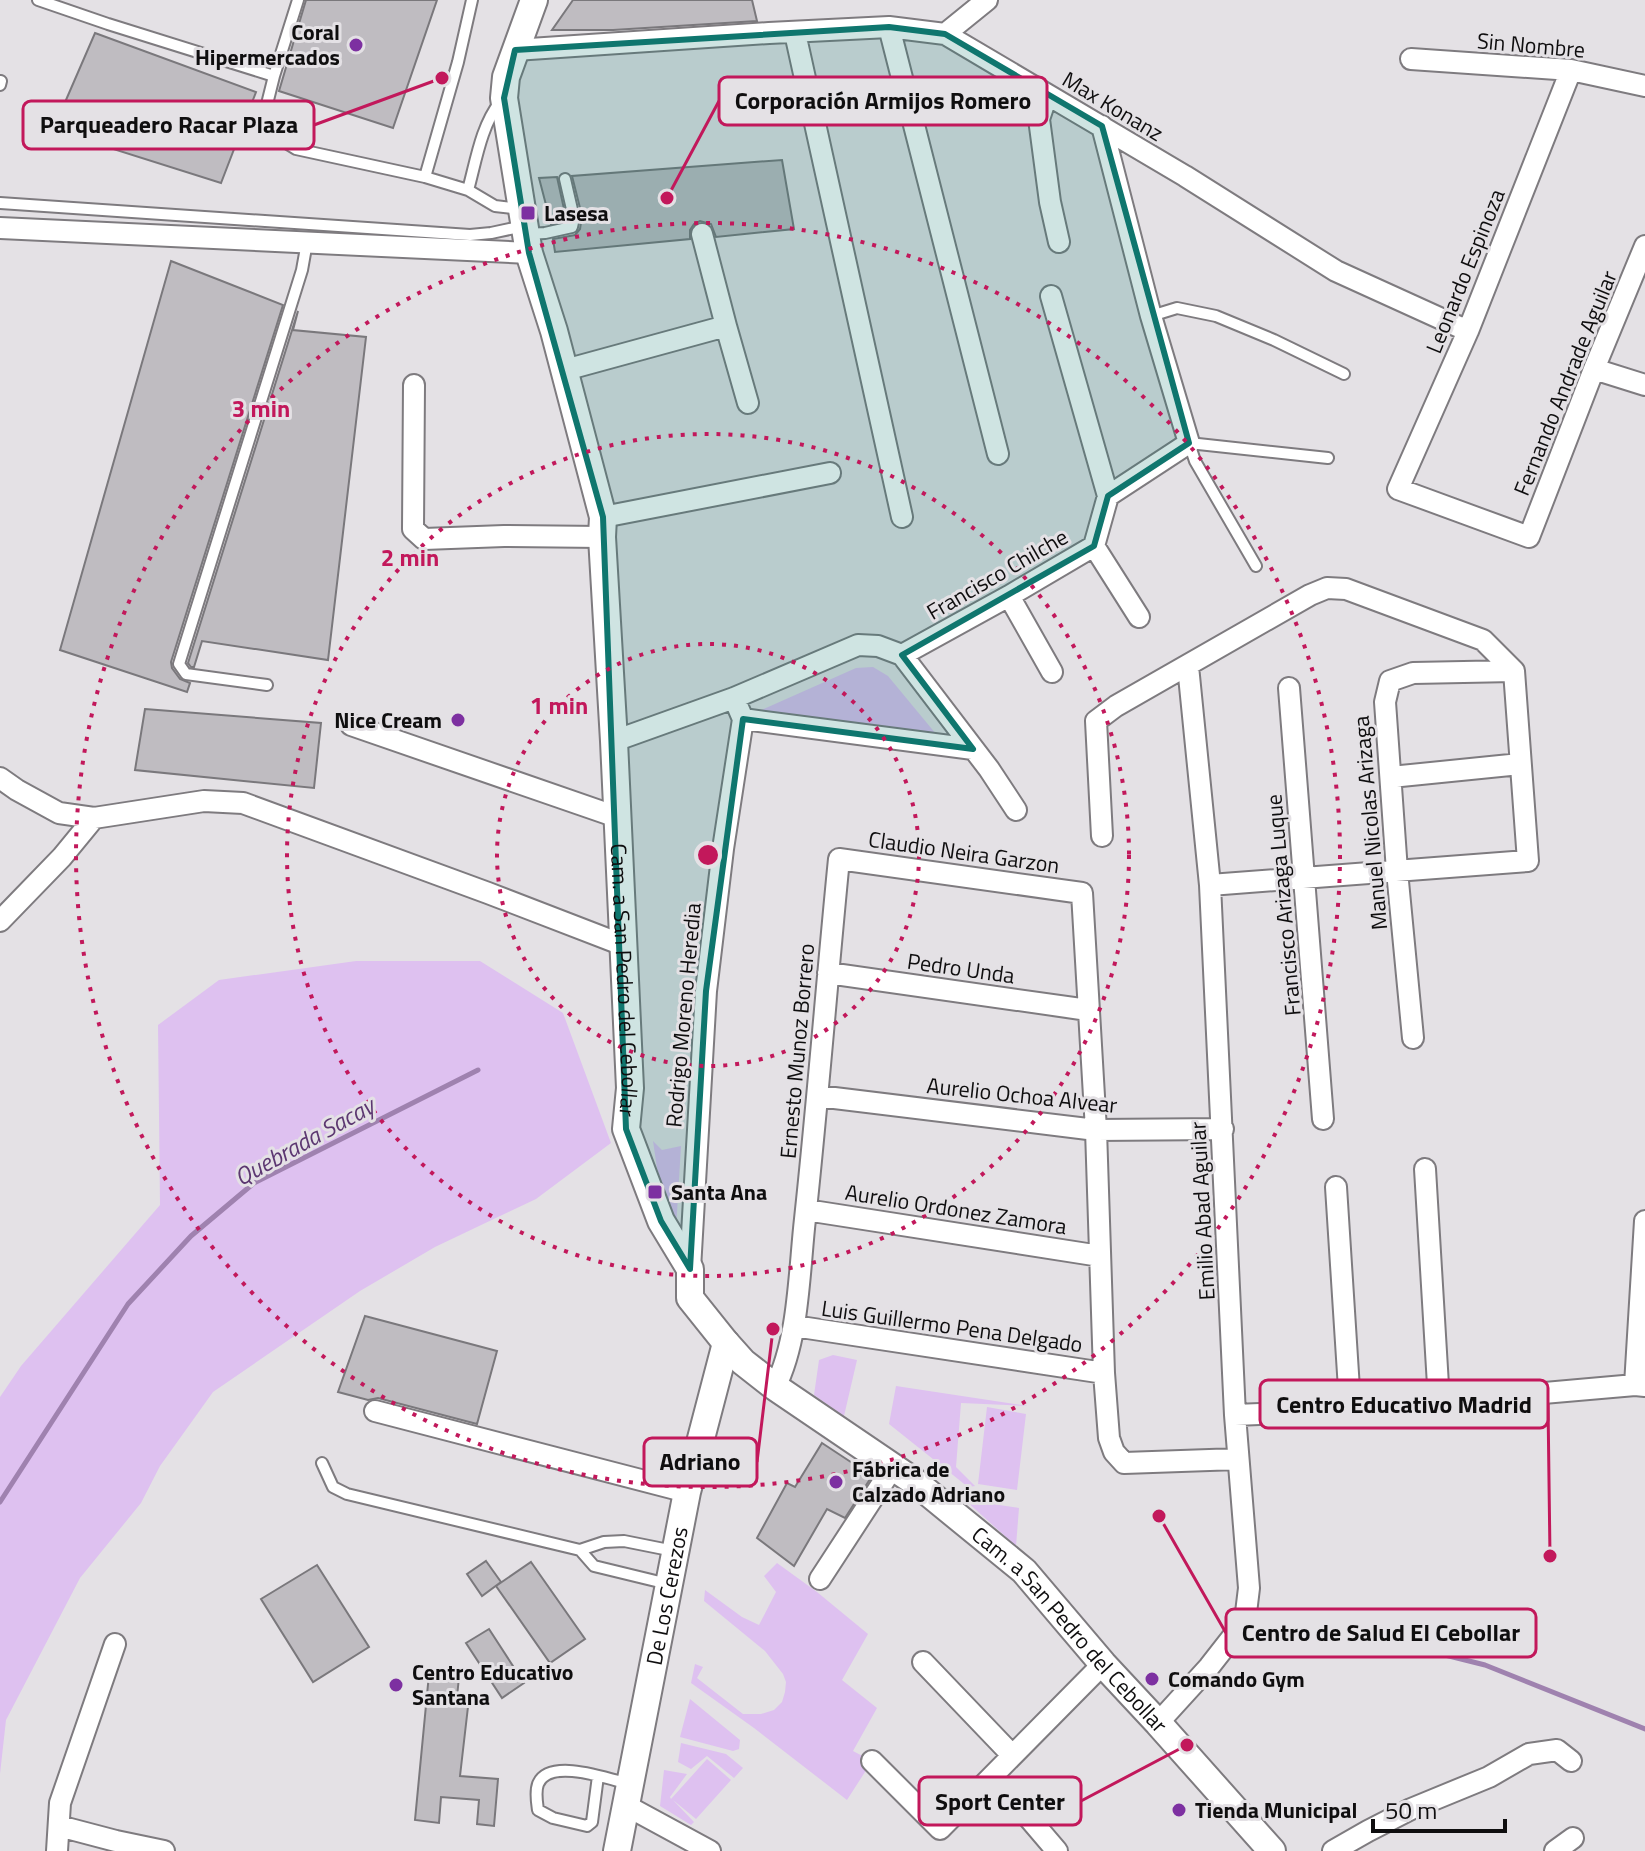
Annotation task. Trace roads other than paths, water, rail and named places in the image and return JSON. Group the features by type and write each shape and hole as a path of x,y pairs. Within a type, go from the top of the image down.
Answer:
{"street":[{"name":"Cam. a San Pedro del Cebollar","path":"534,0 506,77 504,98 525,230 565,370 603,527 630,1088 626,1129 661,1221 690,1269 690,1298 743,1362 915,1482 1024,1571 1103,1664 1272,1851"},
{"path":"945,34 987,0"},
{"name":"Max Konanz","path":"515,50 889,27 945,34 1102,126 1336,271 1468,331"},
{"path":"889,27 998,454"},
{"path":"795,33 902,517"},
{"name":"Sin Nombre","path":"1411,59 1571,70 1645,86"},
{"name":"Leonardo Espinoza","path":"1529,537 1398,489 1468,331 1571,70"},
{"path":"1047,95 1039,119 1050,202 1059,242"},
{"path":"1051,296 1108,496 1189,443 1151,316 1102,126"},
{"path":"0,228 307,242 525,230"},
{"path":"702,234 748,403"},
{"name":"Fernando Andrade Aguilar","path":"1529,537 1645,246"},
{"path":"565,370 726,326"},
{"path":"1594,369 1645,385"},
{"path":"414,385 413,529 424,539 603,527 830,473"},
{"name":"Francisco Chilche","path":"902,655 1094,546 1108,496"},
{"path":"1094,546 1139,617"},
{"path":"1102,836 1096,721 1116,706 1327,588 1346,589 1483,640 1514,671 1528,861 1210,885"},
{"path":"1009,596 1052,672"},
{"path":"614,741 734,698 858,645 878,646 902,655 1016,810"},
{"name":"Emilio Abad Aguilar","path":"1158,1723 1209,1667 1245,1621 1249,1588 1235,1415 1210,885 1188,666"},
{"name":"Manuel Nicolas Arizaga","path":"1413,1038 1385,702 1390,681 1413,673 1514,671"},
{"name":"Francisco Arizaga Luque","path":"1289,688 1323,1119"},
{"path":"734,698 743,719 973,749"},
{"name":"Rodrigo Moreno Heredia","path":"690,1269 706,991 743,719"},
{"path":"351,725 617,817"},
{"path":"1391,777 1520,764"},
{"path":"0,778 59,813 94,818 204,801 243,803 623,945"},
{"path":"0,921 62,857 94,818"},
{"name":"Claudio Neira Garzon","path":"839,859 1082,893 1088,1010"},
{"name":"Ernesto Munoz Borrero","path":"775,1387 785,1368 794,1326 839,859"},
{"name":"Pedro Unda","path":"828,973 1088,1010"},
{"path":"1088,1010 1109,1438 1114,1452 1124,1463 1238,1459"},
{"name":"Aurelio Ochoa Alvear","path":"818,1096 1096,1130 1223,1129"},
{"path":"1425,1169 1439,1402"},
{"path":"1336,1187 1352,1410"},
{"name":"Aurelio Ordonez Zamora","path":"806,1210 1100,1256"},
{"path":"1235,1415 1352,1410 1640,1386 1645,1221"},
{"name":"Luis Guillermo Pena Delgado","path":"794,1326 1104,1373"},
{"name":"De Los Cerezos","path":"617,1851 687,1492 726,1343"},
{"path":"375,1411 687,1492"},
{"path":"820,1579 893,1467"},
{"path":"57,1851 60,1803 115,1644"},
{"path":"923,1662 1012,1755"},
{"path":"872,1761 938,1829 941,1828 1103,1664"},
{"path":"1333,1851 1411,1809 1489,1777 1529,1754 1557,1750 1571,1761"},
{"path":"993,1776 1057,1851"},
{"path":"629,1795 710,1851"},
{"path":"59,1826 161,1851"},
{"path":"1555,1851 1573,1838"}],"lane":[{"path":"38,0 274,76"},
{"path":"298,0 265,112 271,128 283,141 296,149 425,177 468,190 495,206 525,230"},
{"path":"425,177 472,0"},
{"path":"468,190 487,124 504,98"},
{"path":"0,203 470,235 525,230 545,233 572,227 574,218 565,179"},
{"path":"267,685 186,674 179,664 302,270 307,242"},
{"path":"1151,316 1177,308 1216,316 1344,374"},
{"path":"1256,566 1195,461 1189,443 1328,458"},
{"path":"322,1463 333,1487 347,1494 580,1550 604,1542 624,1541 675,1552"},
{"path":"580,1550 594,1566 668,1584"},
{"path":"598,1776 592,1822 587,1826 553,1818 538,1810 538,1784 547,1773 564,1770 598,1776 629,1795"}],"waterway":[{"name":"Quebrada Sacay","path":"0,1502 128,1304 191,1236 254,1183 478,1070"},
{"path":"1313,1622 1485,1665 1645,1729"}],"place":[{"name":"Coral Hipermercados","path":"356,45"},
{"name":"Parqueadero Racar Plaza","path":"442,78"},
{"name":"Corporación Armijos Romero","path":"667,198"},
{"name":"Lasesa","path":"528,213"},
{"name":"Nice Cream","path":"458,720"},
{"name":"Santa Ana","path":"655,1192"},
{"name":"Adriano","path":"773,1329"},
{"name":"Fábrica de Calzado Adriano","path":"836,1482"},
{"name":"Centro de Salud El Cebollar","path":"1159,1516"},
{"name":"Centro Educativo Madrid","path":"1550,1556"},
{"name":"Comando Gym","path":"1152,1679"},
{"name":"Centro Educativo Santana","path":"396,1685"},
{"name":"Sport Center","path":"1187,1745"},
{"name":"Tienda Municipal","path":"1179,1810"}]}
